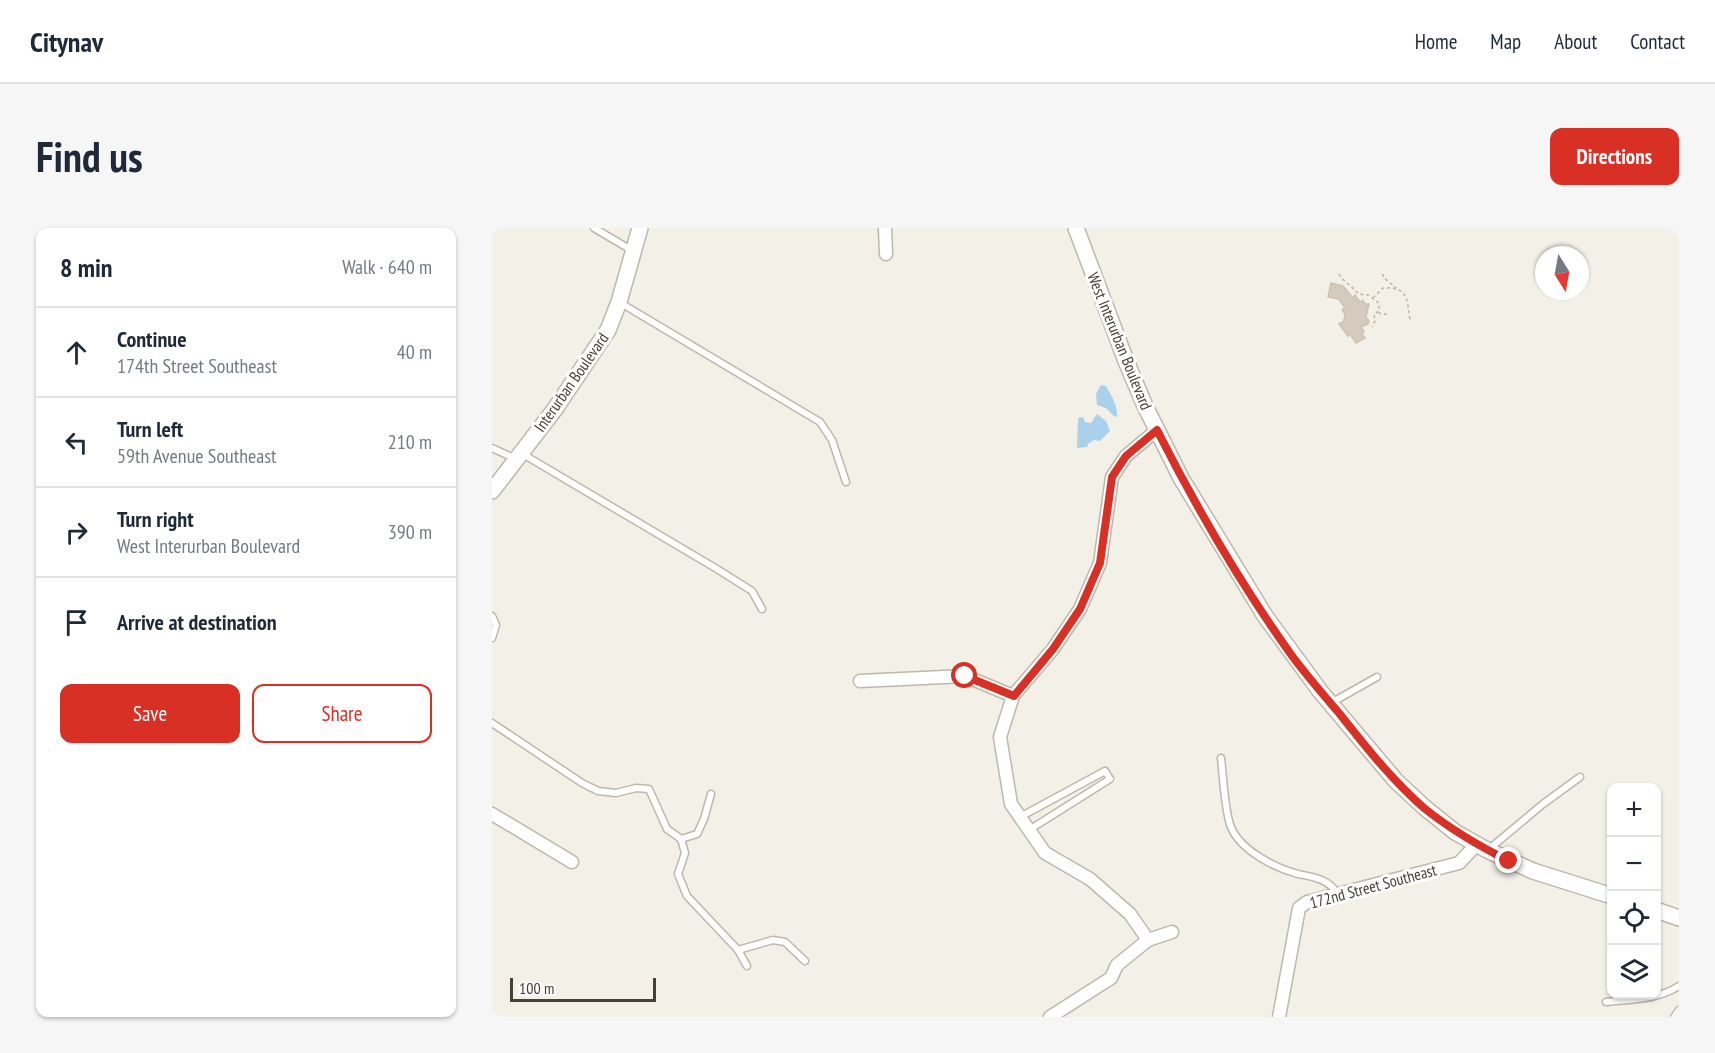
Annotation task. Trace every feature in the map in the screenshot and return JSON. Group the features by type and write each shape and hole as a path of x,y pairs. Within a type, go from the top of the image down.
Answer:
{"street":[{"name":"Interurban Boulevard","path":"492,490 555,409 608,330 619,302 640,228"},
{"path":"885,228 886,254"},
{"name":"West Interurban Boulevard","path":"1076,228 1126,361 1181,478 1265,616 1330,703 1396,781 1455,831 1482,847 1561,881 1607,895"},
{"path":"1148,940 1130,914 1090,879 1046,853 1029,830 1011,804 1000,737 1014,696 1053,649 1080,609 1100,563 1112,477 1126,456 1157,430"},
{"path":"860,681 965,676 1014,696"},
{"path":"492,814 572,862"},
{"name":"172nd Street Southeast","path":"1279,1017 1299,908 1307,902 1459,863 1482,847"},
{"path":"1661,912 1679,918"},
{"path":"1050,1017 1111,978 1117,965 1148,940 1172,932"}],"lane":[{"path":"594,228 634,251"},
{"path":"619,302 820,422 832,440 846,482"},
{"path":"492,448 519,456 726,574 752,591 762,609"},
{"path":"492,616 496,625 492,638"},
{"path":"1330,703 1377,677"},
{"path":"492,723 582,783 598,791 616,793 636,788 649,789 667,828 681,839 686,853 678,874 687,896 738,950 747,966"},
{"path":"1221,758 1230,826 1237,838 1261,859 1289,872 1318,878 1331,884 1338,894"},
{"path":"1020,817 1105,771 1110,779 1029,830"},
{"path":"1482,847 1580,777"},
{"path":"681,839 697,834 711,795"},
{"path":"738,950 773,940 785,942 805,961"},
{"path":"1606,1002 1653,997 1679,986"},
{"path":"1674,1017 1679,1010"}],"path":[{"path":"1339,274 1344,282 1354,288 1358,294 1373,298 1379,303 1372,327"},
{"path":"1383,274 1383,277 1406,296 1410,320"},
{"path":"1373,298 1383,288 1397,290"},
{"path":"1377,313 1389,315"}],"water":[{"path":"1101,385 1106,386 1114,401 1117,412 1115,417 1106,408 1097,405 1096,394"},
{"path":"1097,414 1106,421 1110,431 1100,441 1094,440 1087,447 1077,448 1078,418 1083,417 1085,422 1091,423"}],"building":[{"path":"1331,283 1343,286 1353,298 1355,295 1360,302 1363,300 1365,304 1369,304 1366,317 1368,324 1361,327 1365,338 1356,343 1339,324 1344,321 1345,314 1342,310 1345,308 1339,299 1328,297"}],"route":[{"path":"965,676 1014,696 1053,649 1080,609 1100,563 1112,477 1126,456 1157,430 1181,478 1265,616 1292,655 1365,746 1396,781 1424,807 1455,831 1509,861"}]}
